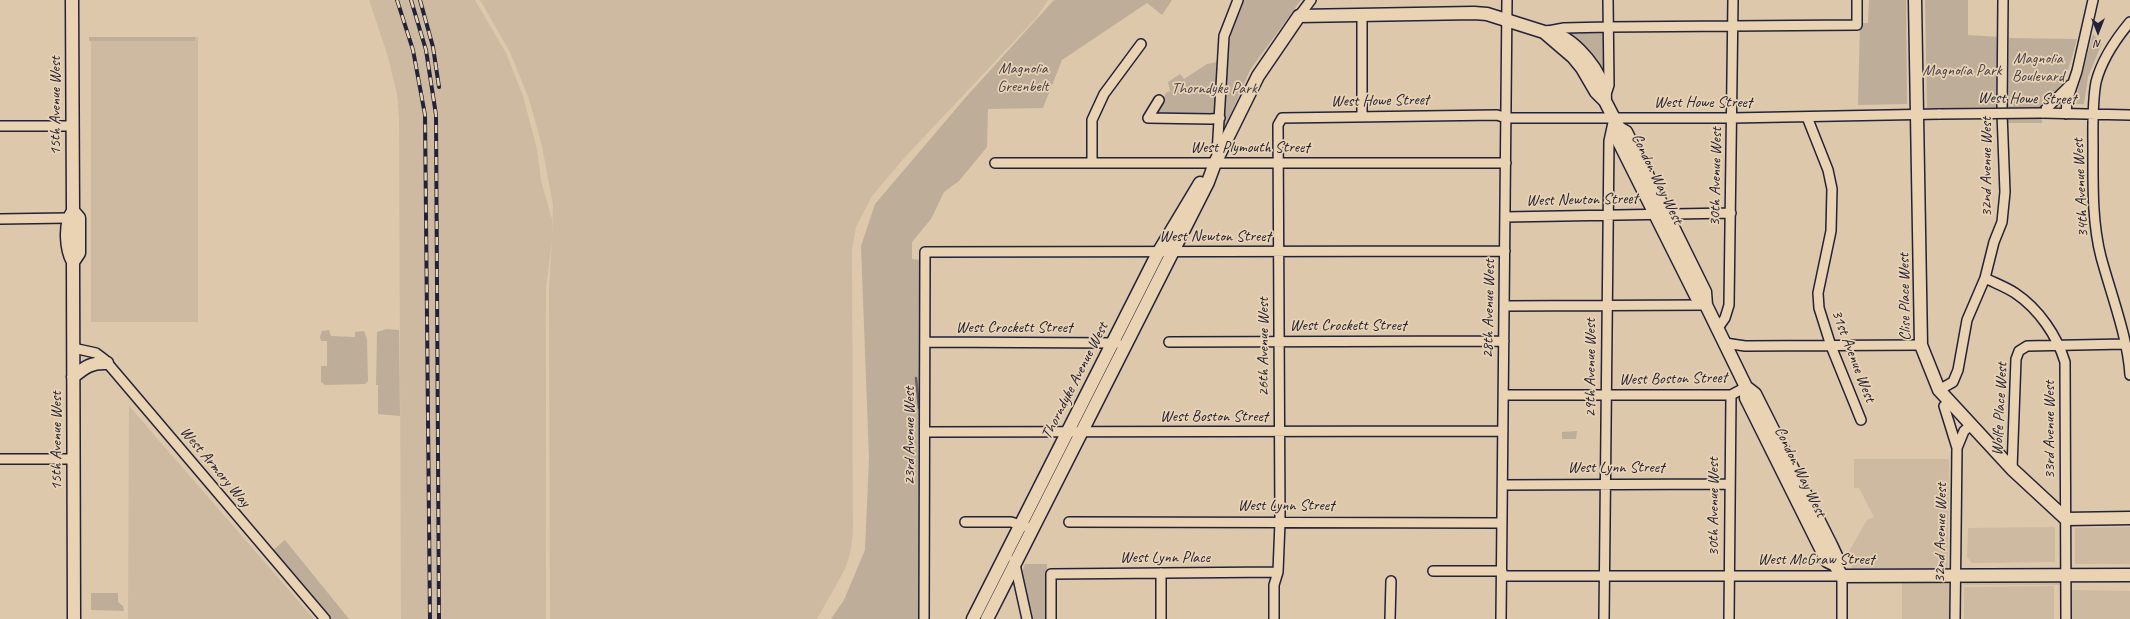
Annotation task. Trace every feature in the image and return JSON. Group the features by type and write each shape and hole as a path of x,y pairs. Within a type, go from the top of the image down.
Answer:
{"main road":[{"name":"15th Avenue West","path":"72,0 71,215 79,218 79,253 73,262 74,619"},
{"name":"Clise Place West","path":"1914,0 1918,115 1921,344 1939,390 2012,469 2066,519"},
{"name":"Condon Way West","path":"1299,16 1474,13 1507,20 1544,32 1550,40 1573,57 1590,80 1596,92 1605,101 1616,123 1626,132 1661,214 1705,292 1706,305 1746,387 1746,398 1827,561 1839,570"},
{"name":"Thorndyke Avenue West","path":"987,619 1208,182 1215,163 1258,76 1299,16"},
{"name":"Thorndyke Avenue West","path":"973,619 1158,253 1203,176 1215,163"},
{"path":"73,377 85,367 95,362 107,363"},
{"path":"1939,390 1944,406"},
{"path":"2066,519 2130,518"},
{"name":"West McGraw Street","path":"1839,570 1955,576 2130,575"}],"street":[{"path":"1215,163 1220,118 1224,36 1238,0"},
{"name":"Thorndyke Avenue West","path":"1299,16 1311,0"},
{"name":"28th Avenue West","path":"1501,619 1507,0"},
{"path":"1605,101 1609,86 1608,0"},
{"name":"30th Avenue West","path":"1718,328 1725,318 1729,305 1733,0"},
{"path":"1544,32 1564,28 1608,27 1857,25 1857,0"},
{"name":"32nd Avenue West","path":"1939,390 1953,382 1958,370 1967,320 1985,278 1994,242 2002,222 2005,197 2002,112 2003,0"},
{"path":"2066,114 2067,101 2074,80 2092,0"},
{"path":"1362,14 1362,117"},
{"name":"34th Avenue West","path":"2130,22 2116,39 2103,62 2096,83 2093,115 2093,202 2095,227 2124,344 2130,375"},
{"path":"1092,163 1092,120 1104,94 1141,44"},
{"path":"2042,113 2074,80"},
{"path":"1159,100 1148,118 1220,118"},
{"name":"West Howe Street","path":"1279,122 1285,117 1498,115 1506,118 1616,123 1732,118 1940,114 2042,113 2130,115"},
{"name":"31st Avenue West","path":"1807,117 1828,170 1832,188 1831,231 1818,293 1818,308 1831,346 1861,420"},
{"name":"26th Avenue West","path":"1274,619 1274,586 1278,572 1280,522 1278,252 1279,122"},
{"name":"29th Avenue West","path":"1604,619 1609,141 1616,123"},
{"path":"0,126 72,126"},
{"name":"West Plymouth Street","path":"995,163 1506,163"},
{"name":"West Newton Street","path":"1505,217 1731,213"},
{"path":"0,219 71,215"},
{"name":"West Newton Street","path":"925,252 1158,253 1505,251"},
{"name":"23rd Avenue West","path":"924,619 925,252"},
{"name":"33rd Avenue West","path":"1985,278 2016,293 2042,318 2060,346 2065,362 2066,619"},
{"path":"1504,306 1706,305"},
{"name":"West Crockett Street","path":"1169,342 1504,341"},
{"name":"West Crockett Street","path":"925,342 1127,343"},
{"path":"1725,343 1745,346 1921,344"},
{"path":"2060,346 2124,344"},
{"name":"Wolfe Place West","path":"2012,469 2016,359 2019,351 2027,346 2060,346"},
{"name":"West Armory Way","path":"73,348 96,353 107,363 325,619"},
{"name":"West Boston Street","path":"1504,395 1731,396 1746,387"},
{"name":"30th Avenue West","path":"1729,619 1729,484 1731,396"},
{"name":"32nd Avenue West","path":"1944,406 1957,448 1955,619"},
{"name":"32nd Avenue West","path":"1957,448 1964,431 1971,425"},
{"name":"West Boston Street","path":"925,432 1503,432"},
{"path":"0,459 73,459"},
{"name":"West Lynn Street","path":"1503,485 1729,484"},
{"path":"965,522 1011,522 1033,529"},
{"name":"West Lynn Street","path":"1069,522 1502,523"},
{"path":"1006,553 1016,562 1027,619"},
{"path":"1839,570 1842,619"},
{"name":"West McGraw Street","path":"1502,574 1729,576 1839,570"},
{"path":"1433,571 1502,574"},
{"name":"West Lynn Place","path":"1051,619 1051,574 1278,572"},
{"path":"1161,573 1161,619"},
{"path":"1390,619 1391,581"}],"shaded area":[{"path":"369,0 475,0 506,53 523,96 537,149 541,181 552,219 552,237 553,205 542,146 529,99 510,52 480,0 1048,0 1036,18 905,157 872,196 856,227 852,250 853,533 850,554 845,569 817,619 550,619 549,289 552,240 546,288 546,619 401,619 399,117 397,94 388,57"},
{"path":"91,37 198,37 198,322 91,322"},
{"path":"129,406 314,619 128,619"},
{"path":"1854,459 1949,459 1948,569 1852,569 1852,560 1847,555 1867,520 1874,517 1859,488 1854,488"},
{"path":"2055,527 2055,562 1972,563 1967,557 1968,528"},
{"path":"2130,527 2130,564 2075,564 2075,528"},
{"path":"1964,570 2060,570 2060,585 1964,585"},
{"path":"1902,583 1950,583 1950,619 1902,619"},
{"path":"2054,586 2054,619 1964,619 1964,587"},
{"path":"2072,590 2130,591 2130,619 2072,619"}],"green space":[{"name":"Magnolia Greenbelt","path":"1054,0 1172,0 1162,15 1147,3 1062,60 1043,108 988,109 987,147 959,181 944,192 931,219 912,242 912,259 921,260 919,619 831,619 844,600 865,550 869,458 861,246 875,204 966,97"},
{"name":"Thorndyke Park","path":"1243,0 1301,0 1250,70 1224,130 1225,115 1156,115 1166,93 1170,91 1168,82 1180,74 1184,79 1207,64 1227,60 1232,27"},
{"name":"Magnolia Park","path":"1869,0 1906,0 1907,104 1858,105 1860,23 1868,23"},
{"name":"Magnolia Park","path":"1925,0 1968,0 1968,35 1999,37 1998,107 1927,109"},
{"path":"1603,32 1604,73 1585,47 1568,33"},
{"name":"Magnolia Boulevard","path":"2093,34 2102,43 2088,77 2084,104 2074,104"},
{"path":"89,37 195,37 195,41 89,41"},
{"name":"Magnolia Boulevard","path":"2009,38 2077,39 2066,76 2057,90 2042,107 2042,123 2008,123"},
{"path":"386,329 399,330 400,416 378,414 378,385 376,385 377,332"},
{"path":"329,330 331,336 355,337 355,332 364,331 367,339 368,381 365,384 325,385 321,382 321,366 327,366 327,341 321,341 320,337 322,331"},
{"path":"1577,431 1576,439 1562,439 1562,432"},
{"path":"285,540 349,619 331,619 272,551"},
{"path":"1025,564 1047,564 1046,619 1031,619 1022,572"},
{"path":"91,593 118,593 118,602 123,606 124,611 91,610"}],"waterway":[{"path":"916,378 919,408"}],"railway":[{"path":"397,0 413,50 425,115 430,619"},
{"path":"411,0 426,50 436,115 439,619"},
{"path":"420,0 433,47 439,87"}]}
